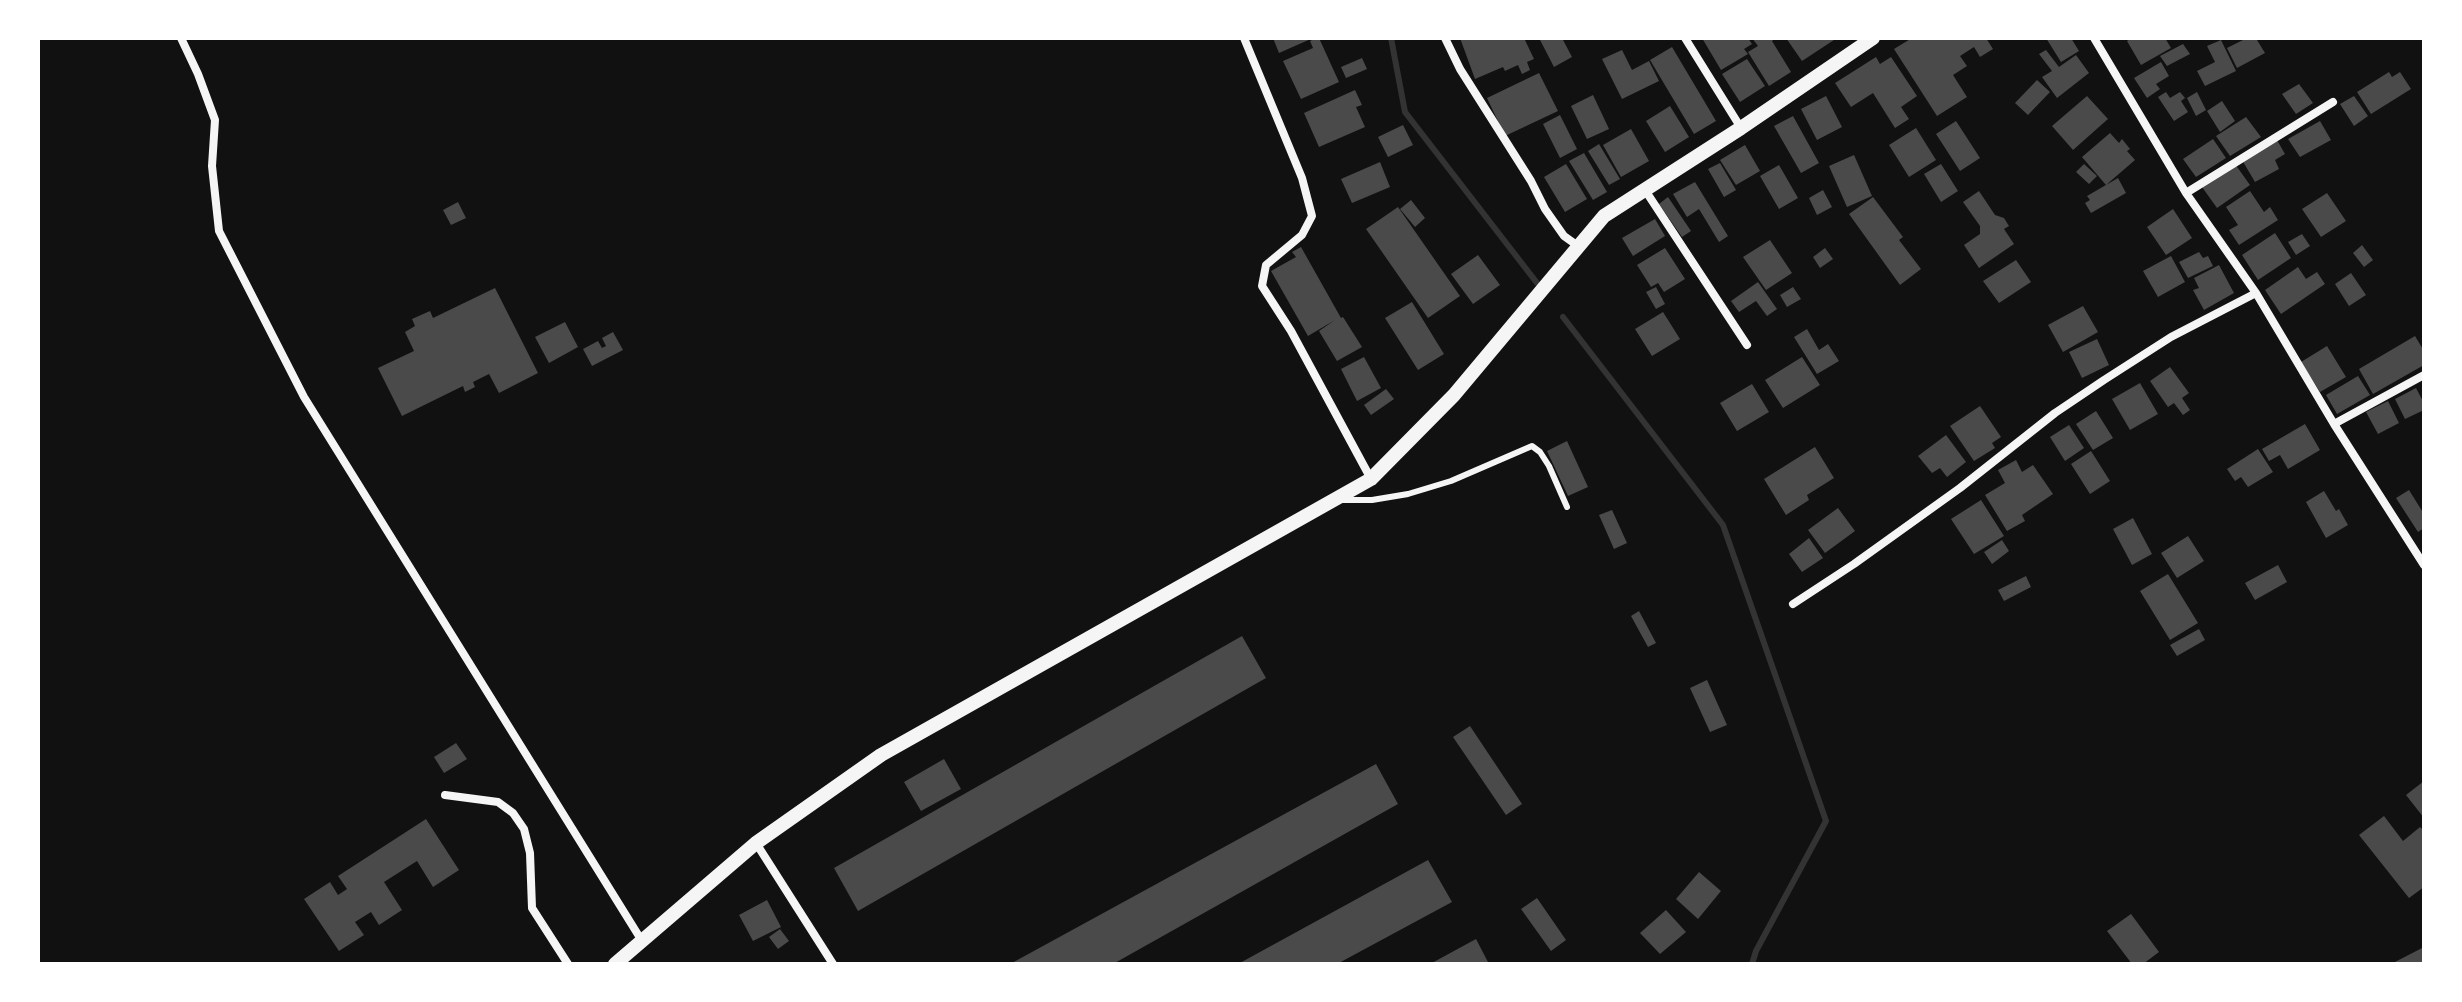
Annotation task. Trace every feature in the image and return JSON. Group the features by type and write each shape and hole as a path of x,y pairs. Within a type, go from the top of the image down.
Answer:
{"street":[{"path":"181,38 215,120 212,166 219,231 226,245 304,397 642,941"},
{"path":"1244,38 1302,178 1312,216 1302,235 1266,265 1262,286 1291,331 1371,479"},
{"path":"1445,38 1460,69 1531,181 1545,209 1564,236 1578,246"},
{"path":"1685,38 1741,128"},
{"path":"2094,38 2186,193 2256,293 2334,424 2424,565"},
{"path":"615,964 756,843 881,755 1371,479 1454,395 1604,216 1741,128 1865,40"},
{"path":"2186,193 2333,102"},
{"path":"1645,190 1747,345"},
{"path":"1793,604 1948,496 2055,413 2171,337 2256,293"},
{"path":"2334,424 2424,375"},
{"path":"445,795 498,802 513,813 524,829 530,853 532,908 568,964"},
{"path":"756,843 833,964"}],"lane":[{"path":"1333,500 1372,500 1408,494 1451,481 1532,446 1549,466 1567,507"}],"building":[{"path":"1273,38 1313,38 1279,53"},
{"path":"1319,38 1339,82 1301,99 1283,61 1313,48 1310,41"},
{"path":"1460,38 1524,38 1534,59 1527,62 1530,70 1522,74 1518,65 1505,71 1503,67 1475,79"},
{"path":"1539,38 1562,38 1572,57 1554,67"},
{"path":"1702,38 1748,38 1752,44 1744,49 1748,54 1721,70"},
{"path":"1752,38 1776,38 1772,41 1791,72 1769,86 1748,52 1758,46"},
{"path":"1786,38 1837,38 1802,61"},
{"path":"1912,38 1986,38 1993,49 1980,57 1974,47 1960,56 1967,66 1953,75 1967,97 1937,116 1894,49"},
{"path":"2046,38 2071,38 2079,51 2061,62"},
{"path":"2132,38 2165,38 2171,48 2141,65 2127,41"},
{"path":"2247,38 2261,38 2257,40 2265,53 2237,68 2227,48"},
{"path":"2221,40 2236,71 2205,86 2197,71 2215,62 2207,46"},
{"path":"2183,44 2190,54 2167,66 2160,56"},
{"path":"1672,47 1716,121 1694,134 1650,60"},
{"path":"1622,50 1632,70 1649,61 1659,81 1622,99 1602,59"},
{"path":"2046,50 2059,67 2076,55 2089,73 2057,98 2042,77 2052,71 2039,54"},
{"path":"1876,57 1880,64 1891,57 1917,96 1901,107 1909,119 1895,128 1873,93 1851,107 1835,83"},
{"path":"1362,58 1367,69 1346,78 1341,67"},
{"path":"1747,59 1765,86 1740,102 1722,74"},
{"path":"2161,62 2169,76 2156,84 2160,89 2147,98 2134,78"},
{"path":"2389,72 2392,77 2400,72 2411,89 2371,114 2357,92"},
{"path":"1539,73 1558,111 1505,136 1487,98"},
{"path":"2037,80 2050,92 2028,115 2015,103"},
{"path":"2299,84 2313,103 2296,114 2282,94"},
{"path":"1355,90 1362,105 1356,107 1365,127 1319,147 1304,113"},
{"path":"2166,92 2170,98 2180,92 2185,98 2181,101 2188,112 2174,121 2158,97"},
{"path":"2197,92 2206,110 2196,116 2187,98"},
{"path":"1593,95 1609,129 1587,139 1571,106"},
{"path":"1826,96 1842,127 1817,140 1801,109"},
{"path":"2087,96 2108,119 2073,150 2052,126"},
{"path":"2354,96 2368,116 2354,126 2340,104"},
{"path":"2222,101 2235,121 2220,132 2207,111"},
{"path":"1670,106 1689,137 1665,152 1646,121"},
{"path":"1560,115 1577,149 1560,158 1543,124"},
{"path":"1793,116 1819,163 1801,173 1774,126"},
{"path":"2246,117 2261,137 2230,156 2216,136"},
{"path":"1956,121 1980,158 1960,171 1936,134"},
{"path":"2320,121 2331,140 2300,157 2288,139"},
{"path":"1403,125 1413,145 1388,157 1378,137"},
{"path":"1916,128 1936,160 1909,177 1889,145"},
{"path":"1631,129 1649,161 1621,177 1603,145"},
{"path":"2110,133 2119,143 2122,139 2135,160 2106,185 2082,157"},
{"path":"2213,139 2226,158 2196,177 2183,159"},
{"path":"2277,140 2285,154 2275,160 2279,169 2255,182 2242,160"},
{"path":"1599,144 1620,179 1609,185 1588,151"},
{"path":"1745,145 1760,171 1736,185 1720,160"},
{"path":"1584,153 1607,192 1593,200 1569,161"},
{"path":"1854,155 1872,196 1847,207 1829,166"},
{"path":"1380,162 1390,187 1352,203 1341,179"},
{"path":"1720,163 1736,190 1724,197 1708,169"},
{"path":"1566,164 1587,199 1565,212 1544,177"},
{"path":"1941,164 1958,191 1941,202 1924,174"},
{"path":"2084,164 2097,176 2089,184 2076,172"},
{"path":"2235,164 2250,185 2217,208 2202,187"},
{"path":"1779,165 1798,198 1779,209 1760,176"},
{"path":"2118,178 2126,193 2091,213 2085,203 2090,200 2087,196"},
{"path":"1695,182 1728,236 1719,242 1699,209 1687,217 1673,194"},
{"path":"1823,190 1832,207 1817,215 1809,198"},
{"path":"1979,191 1995,215 2004,218 2009,226 2004,229 2014,244 1979,268 1964,245 1980,234 1980,226 1963,202"},
{"path":"2250,191 2264,212 2270,207 2278,220 2239,245 2229,230 2238,225 2226,207"},
{"path":"2327,193 2346,221 2321,237 2302,209"},
{"path":"1668,197 1691,231 1682,237 1659,204"},
{"path":"1873,197 1903,237 1899,240 1921,269 1900,285 1849,214"},
{"path":"1411,200 1425,218 1415,227 1400,209"},
{"path":"458,202 466,218 451,225 443,210"},
{"path":"1398,207 1460,296 1428,318 1366,229"},
{"path":"2173,209 2192,238 2166,255 2147,227"},
{"path":"1655,219 1665,236 1633,256 1622,238"},
{"path":"2275,233 2291,258 2258,280 2242,255"},
{"path":"2302,234 2310,246 2296,255 2288,242"},
{"path":"1770,240 1792,273 1766,290 1743,257"},
{"path":"2362,245 2373,260 2364,267 2353,253"},
{"path":"1301,247 1341,318 1362,347 1337,361 1319,331 1335,320 1308,336 1271,271 1296,257 1292,252"},
{"path":"1665,248 1685,279 1664,292 1658,283 1651,287 1637,265"},
{"path":"1825,248 1833,259 1820,268 1813,257"},
{"path":"2199,252 2203,258 2208,256 2213,266 2188,278 2179,262"},
{"path":"1478,255 1500,285 1473,304 1451,274"},
{"path":"2171,256 2185,282 2158,297 2143,271"},
{"path":"2016,260 2031,282 1999,303 1983,281"},
{"path":"2219,265 2234,293 2204,310 2193,290 2199,288 2194,278"},
{"path":"2298,267 2306,279 2317,272 2325,284 2281,314 2265,290"},
{"path":"2351,273 2366,295 2349,306 2335,284"},
{"path":"1758,282 1777,309 1767,316 1756,301 1739,312 1731,301"},
{"path":"1656,287 1665,304 1656,309 1646,292"},
{"path":"1793,287 1801,299 1787,307 1780,295"},
{"path":"495,288 538,373 499,393 489,374 473,382 475,387 465,392 463,386 402,416 378,368 414,351 405,332 415,326 412,319 430,311 433,318"},
{"path":"1412,302 1444,354 1418,370 1385,318"},
{"path":"2083,306 2098,332 2063,352 2048,325"},
{"path":"1663,312 1680,339 1652,356 1635,329"},
{"path":"565,322 578,347 549,363 535,337"},
{"path":"1807,329 1819,350 1828,344 1839,361 1817,374 1794,337"},
{"path":"613,332 623,350 592,366 583,349 598,341 602,348 606,346 602,338"},
{"path":"2415,336 2424,351 2424,365 2373,394 2359,369"},
{"path":"2097,339 2109,365 2082,378 2069,352"},
{"path":"2327,346 2346,377 2320,392 2301,362"},
{"path":"1364,357 1381,388 1357,401 1341,369"},
{"path":"1802,357 1820,385 1783,408 1765,380"},
{"path":"2170,367 2189,393 2182,398 2190,410 2183,415 2174,403 2168,407 2150,381"},
{"path":"2358,376 2370,395 2337,414 2326,395"},
{"path":"2140,383 2158,414 2130,430 2112,399"},
{"path":"1752,384 1769,412 1737,431 1720,403"},
{"path":"2416,388 2424,410 2405,419 2395,399"},
{"path":"1386,389 1394,399 1371,415 1364,405"},
{"path":"2388,401 2399,423 2378,434 2366,412"},
{"path":"1980,406 2001,437 1992,443 1995,448 1974,461 1950,426"},
{"path":"2096,411 2113,438 2093,450 2076,424"},
{"path":"2305,424 2320,450 2288,469 2280,455 2269,461 2262,449"},
{"path":"2069,425 2084,448 2065,461 2050,437"},
{"path":"1946,435 1966,462 1947,477 1940,468 1932,473 1918,456"},
{"path":"1567,441 1588,487 1568,496 1547,451"},
{"path":"1815,447 1834,478 1807,495 1809,500 1786,515 1764,479"},
{"path":"2258,449 2273,472 2248,487 2241,477 2235,481 2227,469"},
{"path":"2091,451 2110,481 2090,494 2071,464"},
{"path":"2016,460 2022,472 2033,465 2053,494 2022,515 2025,521 2007,531 1985,495 2005,483 1998,470"},
{"path":"2409,490 2424,514 2424,528 2418,532 2396,498"},
{"path":"2324,491 2348,525 2326,538 2306,502"},
{"path":"1981,500 2004,536 1974,554 1951,519"},
{"path":"1838,508 1855,531 1825,553 1808,530"},
{"path":"1612,510 1627,543 1614,549 1599,515"},
{"path":"2133,518 2152,554 2132,565 2113,529"},
{"path":"2188,536 2204,561 2177,578 2161,553"},
{"path":"1809,538 1823,558 1802,572 1789,554"},
{"path":"2002,540 2009,551 1992,564 1984,552"},
{"path":"2278,565 2287,582 2255,600 2245,583"},
{"path":"2168,574 2198,623 2170,640 2140,591"},
{"path":"2026,576 2031,587 2004,601 1998,590"},
{"path":"1639,611 1656,643 1648,647 1631,616"},
{"path":"2199,629 2205,640 2177,656 2170,645"},
{"path":"1242,636 1266,678 858,911 834,868"},
{"path":"1707,680 1727,725 1710,732 1690,688"},
{"path":"1470,726 1522,804 1506,815 1453,737"},
{"path":"456,743 467,759 444,773 434,757"},
{"path":"944,759 961,789 921,811 904,782"},
{"path":"1376,764 1398,804 1113,964 1010,964"},
{"path":"2424,781 2424,818 2406,795"},
{"path":"2384,816 2403,841 2420,827 2424,831 2424,887 2409,898 2359,835"},
{"path":"426,819 459,870 433,887 417,861 384,882 402,910 379,925 371,912 355,922 364,935 339,951 304,899 330,882 338,895 347,889 338,876"},
{"path":"1428,860 1452,902 1337,964 1238,964"},
{"path":"1699,872 1721,891 1698,919 1676,899"},
{"path":"1537,898 1566,940 1551,951 1521,909"},
{"path":"767,900 781,927 753,941 739,915"},
{"path":"1666,910 1686,932 1660,954 1640,933"},
{"path":"2131,914 2159,952 2143,964 2132,964 2107,931"},
{"path":"780,929 789,941 778,949 769,937"},
{"path":"1476,939 1489,964 1430,964"},
{"path":"2424,947 2422,964 2391,964"}],"waterway":[{"path":"1391,38 1405,112 1537,283"},
{"path":"1563,317 1723,525 1826,821 1756,951 1752,964"}]}
